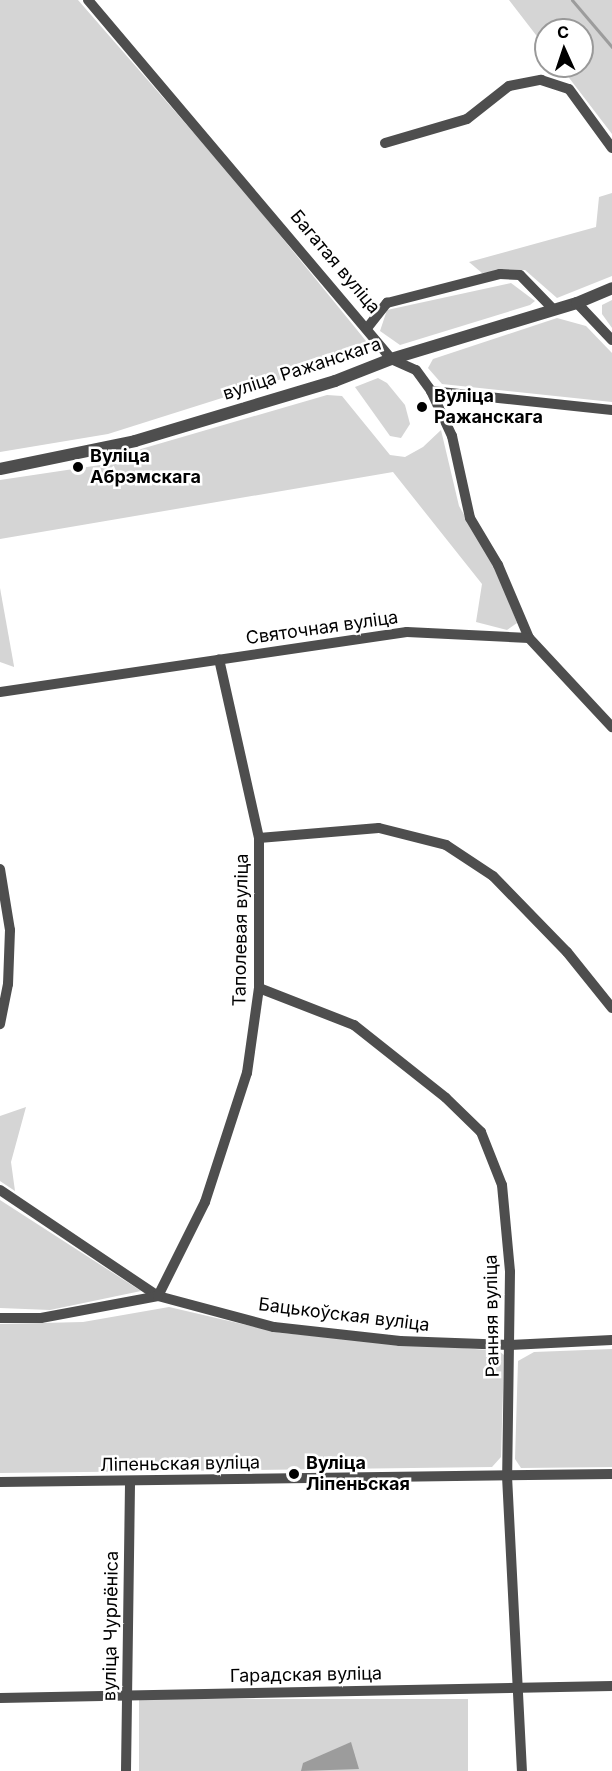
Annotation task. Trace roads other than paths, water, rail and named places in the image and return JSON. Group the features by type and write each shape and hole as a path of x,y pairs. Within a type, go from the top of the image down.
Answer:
{"street":[{"name":"Багатая вуліца","path":"88,0 368,327 391,359 417,370 431,391 452,436 470,518 498,565 530,638"},
{"path":"385,143 467,118 509,86 541,80 570,89 612,148"},
{"path":"368,327 387,303 500,274 520,275 554,310"},
{"name":"вуліца Ражанскага","path":"0,469 135,441 335,381 391,359 577,303 612,288"},
{"path":"577,303 612,340"},
{"path":"431,391 612,410"},
{"name":"Святочная вуліца","path":"0,692 407,632 530,638"},
{"path":"530,638 612,727"},
{"name":"Таполевая вуліца","path":"158,1296 206,1202 247,1073 259,988 259,837 219,659"},
{"path":"259,837 380,828 446,845 493,876 567,952 612,1008"},
{"path":"0,869 10,930 8,984 0,1024"},
{"name":"Ранняя вуліца","path":"259,988 354,1025 446,1098 481,1132 502,1185 510,1272 507,1476 522,1771"},
{"name":"Бацькоўская вуліца","path":"0,1190 158,1296 274,1327 400,1341 510,1345 612,1340"},
{"path":"0,1318 41,1318 158,1296"},
{"name":"Ліпеньская вуліца","path":"0,1482 612,1474"},
{"name":"вуліца Чурлёніса","path":"126,1771 130,1481"},
{"name":"Гарадская вуліца","path":"0,1698 127,1693 612,1686"}],"waterway":[{"path":"572,0 612,47"}],"place":[{"name":"Вуліца Ражанскага","path":"422,407"},
{"name":"Вуліца Абрэмскага","path":"78,467"},
{"name":"Вуліца Ліпеньская","path":"294,1474"}]}
